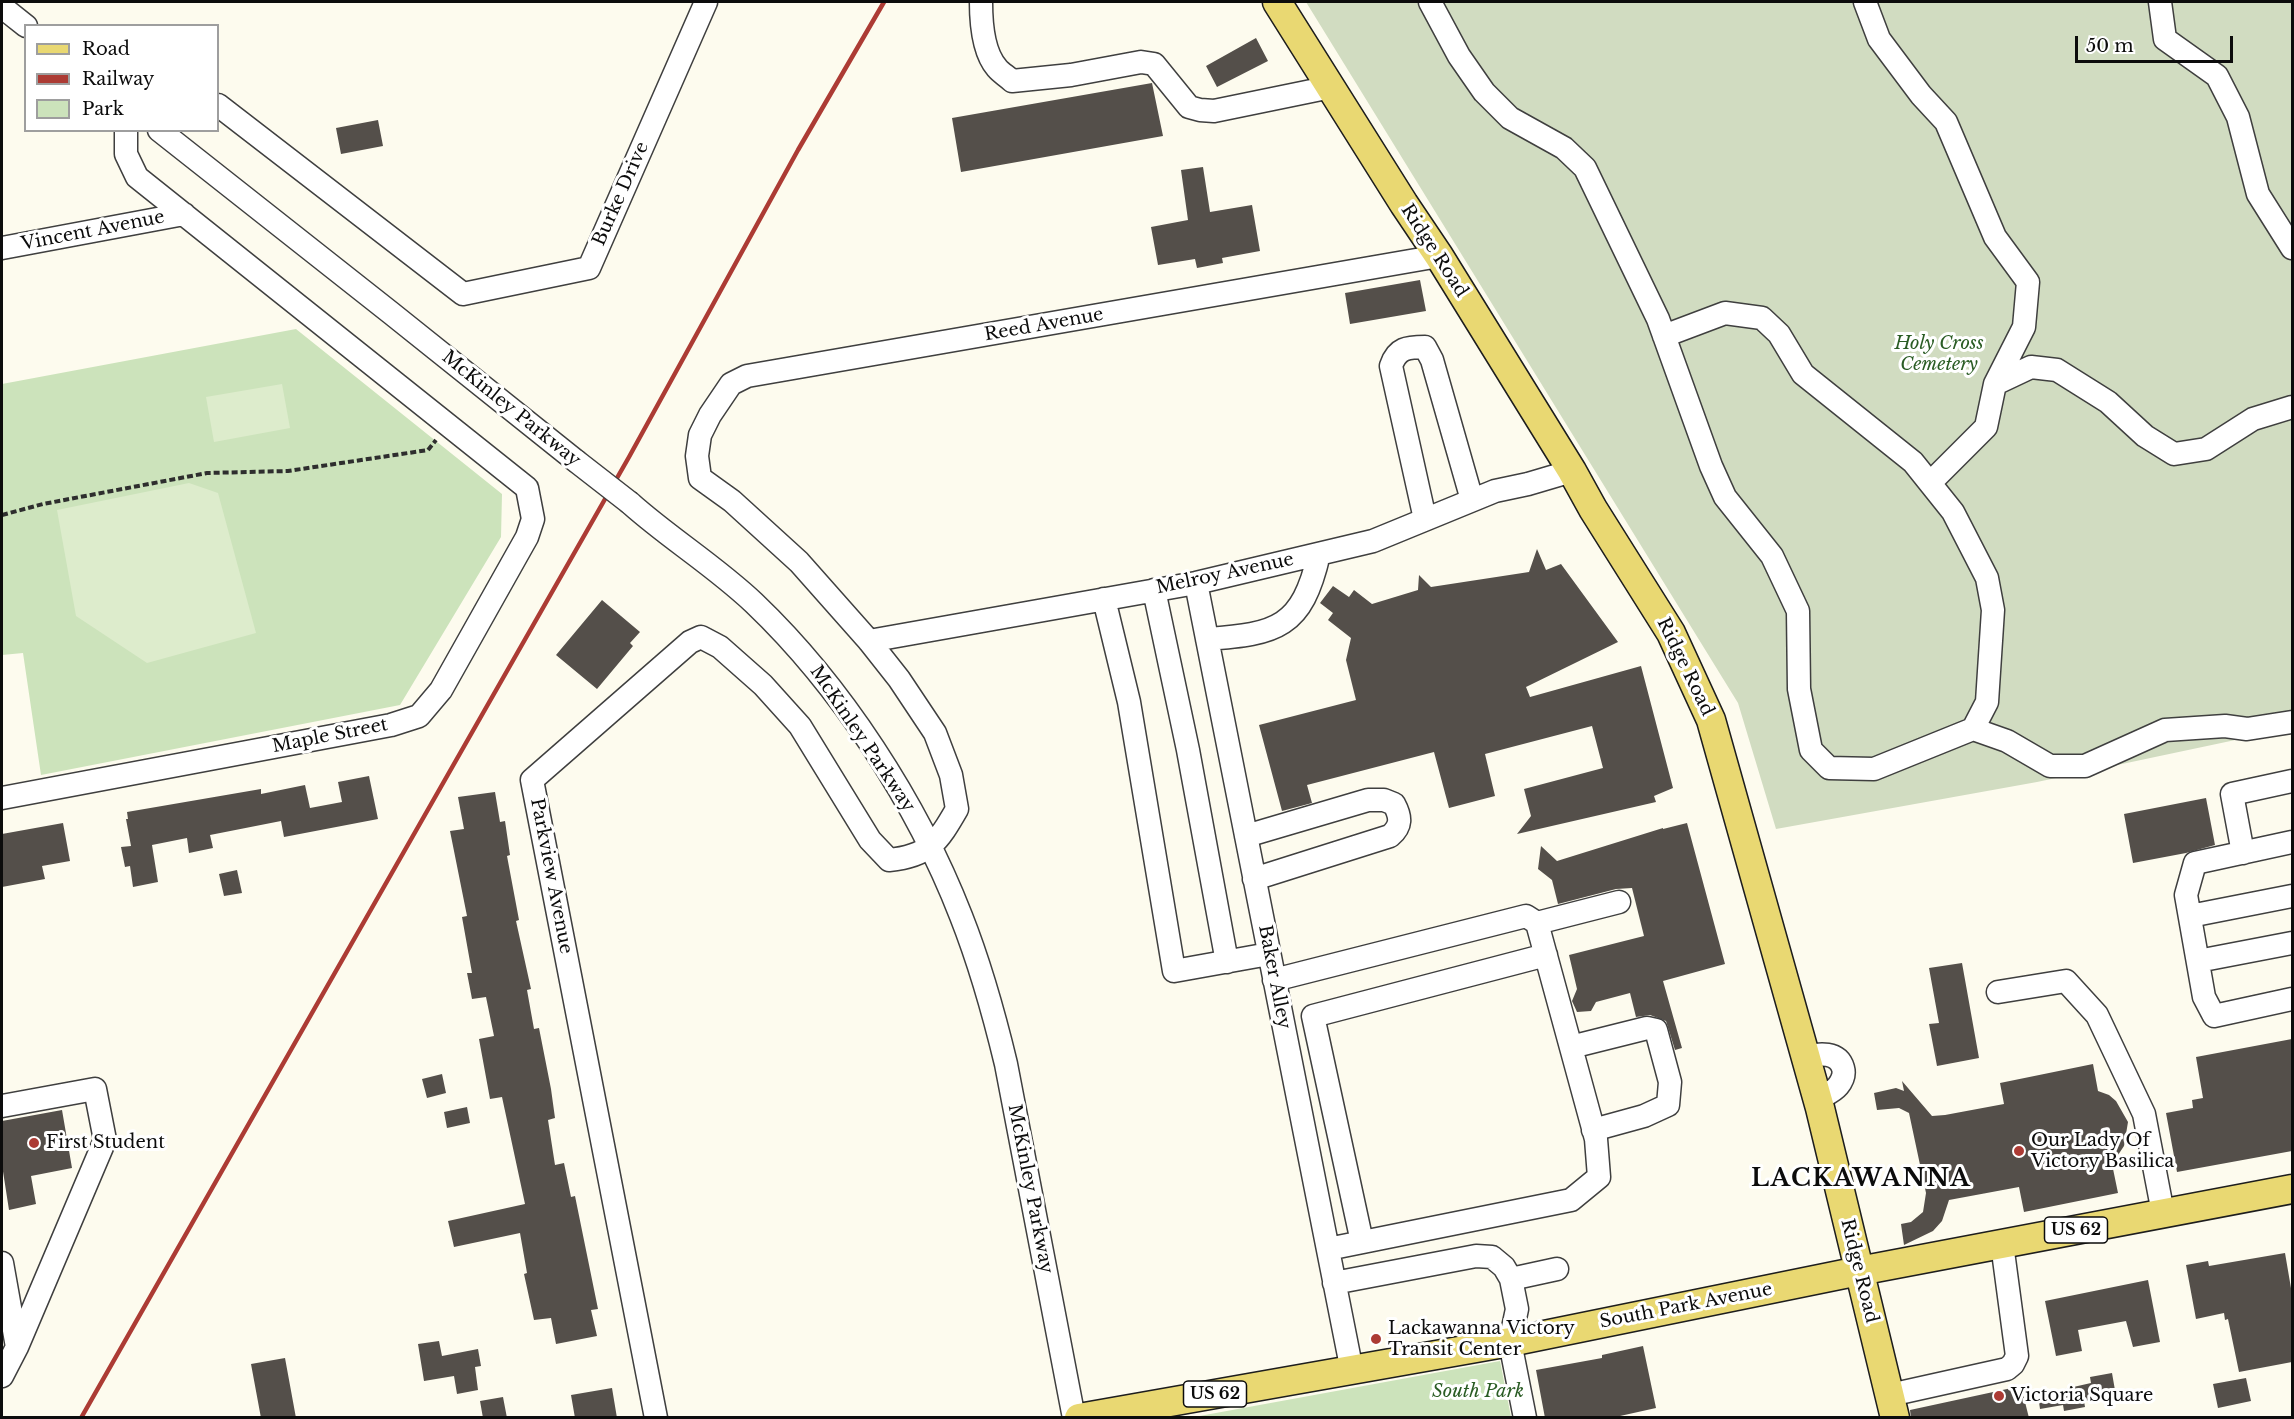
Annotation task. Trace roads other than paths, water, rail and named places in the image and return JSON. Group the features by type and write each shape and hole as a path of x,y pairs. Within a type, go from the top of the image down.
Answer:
{"main road":[{"name":"Ridge Road","path":"1277,2 1439,256 1671,633 1711,720 1818,1099 1893,1406"},
{"name":"South Park Avenue","path":"1079,1418 1510,1342 1859,1271 2292,1189"}],"street":[{"name":"Burke Drive","path":"219,106 463,294 589,268 706,2"},
{"path":"981,2 981,18 995,67 1012,81 1071,75 1141,62 1154,64 1188,107 1214,111 1331,87"},
{"path":"1430,2 1459,56 1484,92 1510,118 1564,148 1585,168 1658,319 1664,336 1711,466 1725,497 1772,556 1798,611 1799,689 1811,750 1829,768 1874,769 1972,729 1987,702 1993,610 1987,578 1953,512 1913,462 1803,374 1779,334 1762,318 1725,313 1664,336"},
{"path":"1865,2 1878,39 1921,95 1946,122 1995,237 2028,282 2024,327 1995,384 1986,427 1930,483"},
{"path":"2160,2 2165,39 2217,76 2238,117 2258,194 2292,248"},
{"path":"2,7 24,24"},
{"path":"126,132 126,154 137,177 184,214"},
{"name":"McKinley Parkway","path":"162,132 752,601 832,688 910,810 930,847 960,914 995,1018 1074,1418"},
{"name":"Vincent Avenue","path":"2,248 184,214"},
{"name":"Maple Street","path":"2,798 391,725 419,716 441,690 527,537 533,519 527,488 184,214"},
{"name":"Reed Avenue","path":"869,641 799,562 732,501 700,478 697,456 700,435 710,415 731,384 747,376 1439,256"},
{"path":"1425,519 1391,366 1394,356 1402,350 1425,347 1432,360 1472,500"},
{"path":"1995,384 2031,367 2057,370 2108,402 2145,436 2174,454 2206,448 2253,419 2292,407"},
{"name":"Melroy Avenue","path":"869,641 1196,583 1373,541 1495,491 1572,471"},
{"path":"1207,639 1245,636 1273,629 1286,622 1304,600 1314,578 1319,554"},
{"name":"Baker Alley","path":"1196,583 1352,1371"},
{"path":"1154,590 1188,750 1227,962"},
{"path":"1104,599 1129,702 1174,971 1269,954"},
{"name":"Parkview Avenue","path":"656,1418 532,780 690,642 702,637 720,647 746,670 800,726 870,840 889,860 908,858 930,847"},
{"path":"869,641 899,679 934,734 951,775 957,809 943,834 930,847"},
{"path":"1972,729 2007,741 2050,765 2085,766 2165,730 2225,726 2247,729 2292,722"},
{"path":"2243,853 2232,794 2292,781"},
{"path":"1245,836 1368,800 1384,800 1395,804 1401,817 1397,830 1390,836 1254,879"},
{"path":"2292,842 2195,863 2186,895 2204,997 2214,1016 2292,999"},
{"path":"2190,916 2292,896"},
{"path":"1537,923 1619,902"},
{"path":"1274,980 1526,916 1537,923 1593,1130 1599,1177 1571,1200 1328,1249"},
{"path":"2198,961 2292,943"},
{"path":"1362,1242 1313,1016 1546,955"},
{"path":"1998,992 2066,981 2097,1015 2144,1113 2163,1214"},
{"path":"1571,1047 1647,1028 1656,1030 1670,1082 1668,1105 1644,1116 1593,1130"},
{"path":"2,1106 95,1089 105,1140 17,1347 2,1376"},
{"path":"1893,1406 2007,1369 2013,1364 2017,1356 2002,1244"},
{"path":"1334,1283 1476,1256 1492,1257 1504,1267 1511,1279 1517,1309 1510,1342 1525,1418"},
{"path":"2,1263 17,1347"},
{"path":"1511,1279 1557,1269"}],"railway":[{"path":"81,1418 629,457 798,150 884,2"}],"place":[{"name":"First Student","path":"34,1143"},
{"name":"Our Lady Of Victory Basilica","path":"2019,1151"},
{"name":"Lackawanna Victory Transit Center","path":"1376,1339"},
{"name":"Victoria Square","path":"1999,1396"}],"district":[{"name":"LACKAWANNA","path":"1861,1179"}],"park label":[{"name":"Holy Cross Cemetery","path":"1939,354"},
{"name":"South Park","path":"1478,1392"}]}
